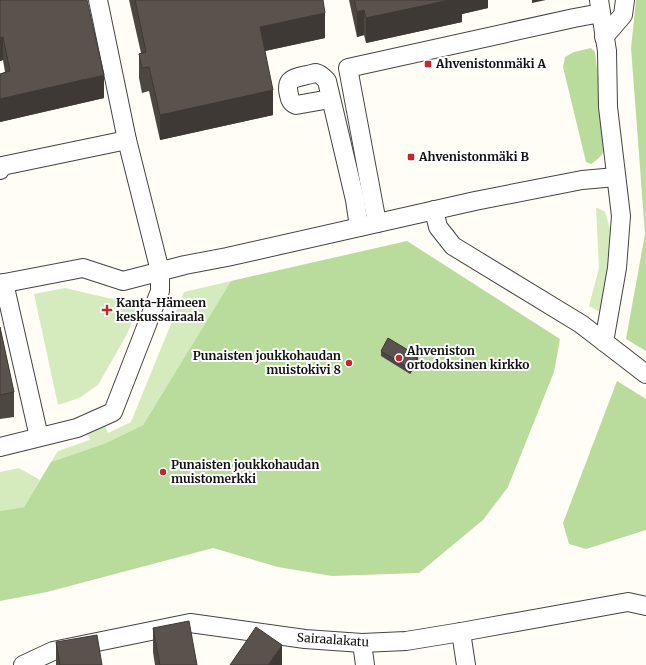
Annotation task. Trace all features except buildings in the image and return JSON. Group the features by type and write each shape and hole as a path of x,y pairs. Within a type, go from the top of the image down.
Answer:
{"street":[{"path":"0,447 77,428 114,412 160,291 160,271 128,140 98,0"},
{"path":"604,37 623,15 625,0"},
{"path":"377,223 348,68 557,21 600,7 607,51 608,107 620,216 617,268 604,342"},
{"path":"330,99 355,200 359,227"},
{"path":"0,170 2,166 128,140"},
{"path":"39,437 2,284 83,268 123,282 185,265 227,258 475,201 576,182 616,177"},
{"path":"434,210 438,227 453,246 581,324 646,374"},
{"name":"Sairaalakatu","path":"23,665 53,651 190,623 305,639 362,643 406,641 628,602 646,606"},
{"path":"461,632 466,665"},
{"path":"362,643 365,665"}],"green space":[{"path":"636,0 646,0 646,351 626,339 645,234 631,48"},
{"path":"591,48 595,52 606,144 601,156 591,164 586,162 563,67 565,57 574,52"},
{"path":"596,208 605,212 611,232 608,268 600,312 589,306 599,268"},
{"path":"407,241 560,339 554,372 508,487 483,520 419,573 332,576 278,567 213,548 47,592 0,601 0,511 24,507 51,462 106,443 143,425 231,281"},
{"path":"231,281 143,425 106,443 51,462 58,451 90,440 86,431 104,423 108,433 131,422 184,292"},
{"path":"65,288 108,298 140,303 127,334 98,385 79,398 58,405 34,294"},
{"path":"617,381 646,399 646,530 586,549 569,544 563,523"},
{"path":"19,468 40,480 24,507 0,511 0,472"}],"place":[{"name":"Ahvenistonmäki A","path":"428,64"},
{"name":"Ahvenistonmäki B","path":"411,157"},
{"name":"Kanta-Hämeen keskussairaala","path":"107,310"},
{"name":"Ahveniston ortodoksinen kirkko","path":"399,358"},
{"name":"Punaisten joukkohaudan muistokivi 8","path":"349,363"},
{"name":"Punaisten joukkohaudan muistomerkki","path":"163,472"}]}
